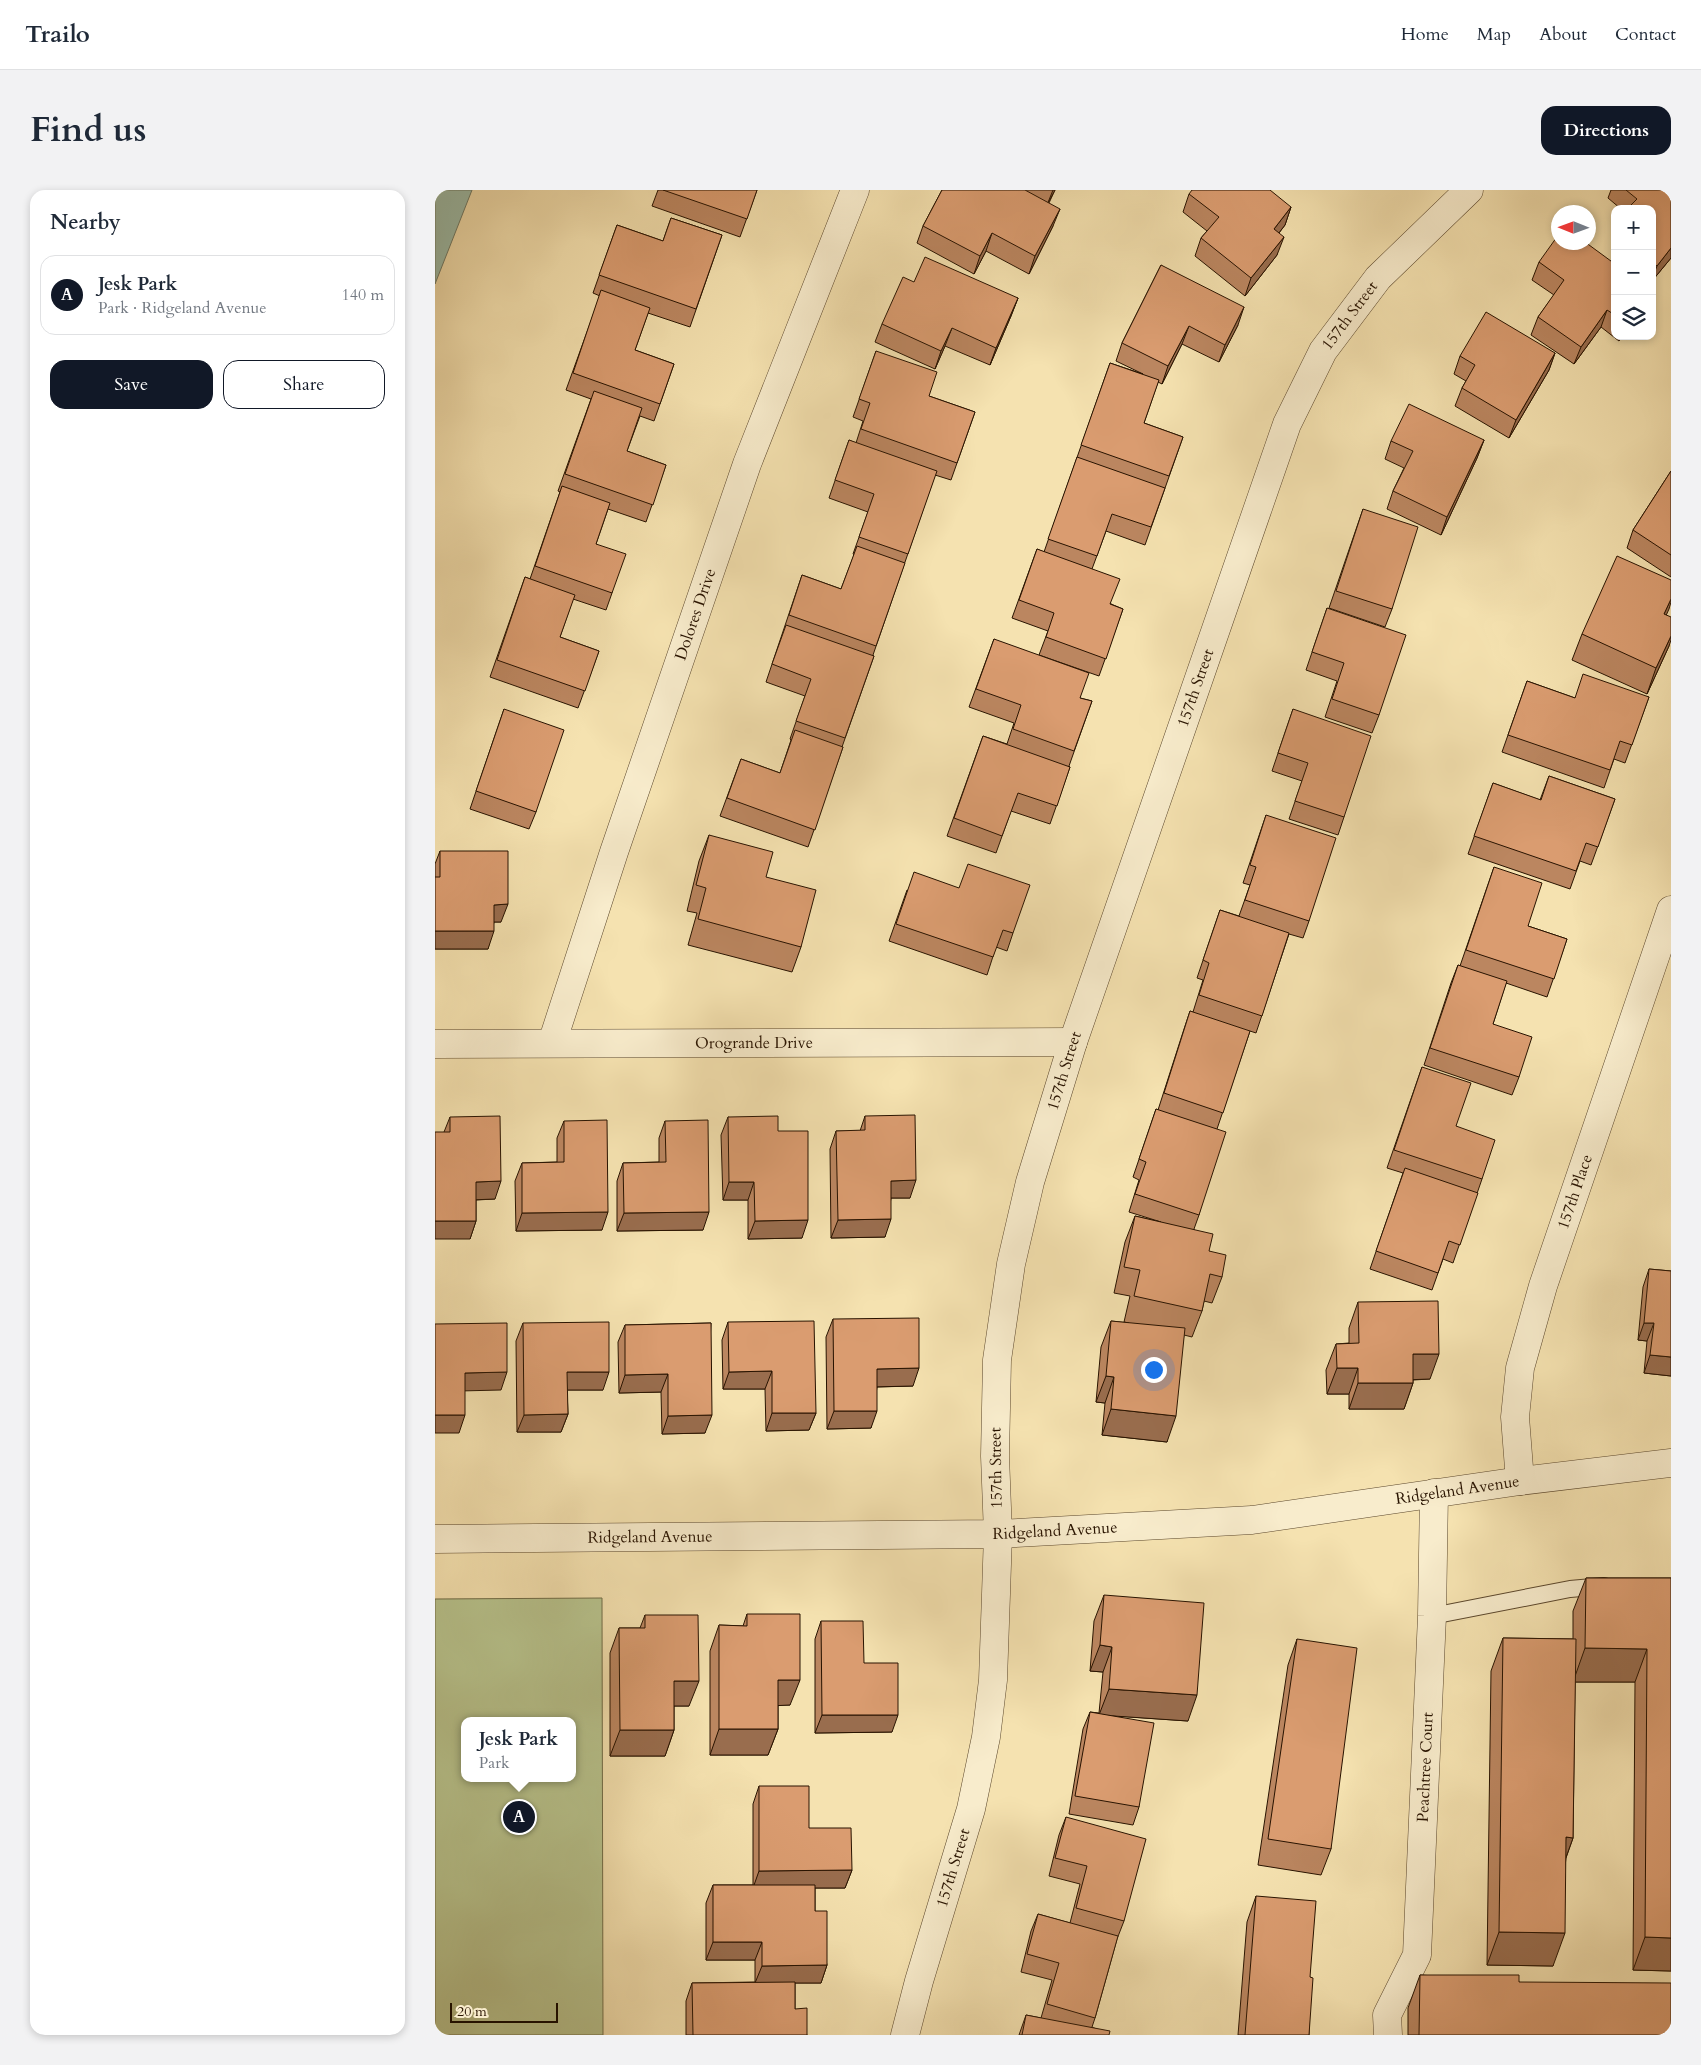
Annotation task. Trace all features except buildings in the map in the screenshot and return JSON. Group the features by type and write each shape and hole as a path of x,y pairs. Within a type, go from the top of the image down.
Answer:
{"street":[{"name":"Dolores Drive","path":"552,1044 614,852 747,464 855,190"},
{"name":"157th Street","path":"905,2035 919,1981 971,1809 986,1737 993,1680 998,1534 995,1456 997,1360 1011,1264 1030,1182 1073,1042 1287,424 1323,351 1378,278 1469,190"},
{"name":"157th Place","path":"1520,1481 1515,1417 1520,1368 1543,1286 1671,910"},
{"name":"Orogrande Drive","path":"435,1044 1073,1042"},
{"name":"Ridgeland Avenue","path":"435,1539 998,1534 1252,1520 1520,1481 1671,1463"},
{"name":"Peachtree Court","path":"1388,2035 1387,2016 1417,1955 1432,1616 1434,1493"}],"lane":[{"path":"1432,1616 1570,1589 1616,1585"}],"green space":[{"path":"602,1598 603,2035 435,2035 435,1599"}],"shaded area":[{"path":"435,190 472,190 435,284"}],"place":[{"name":"Jesk Park","path":"519,1817"}]}
